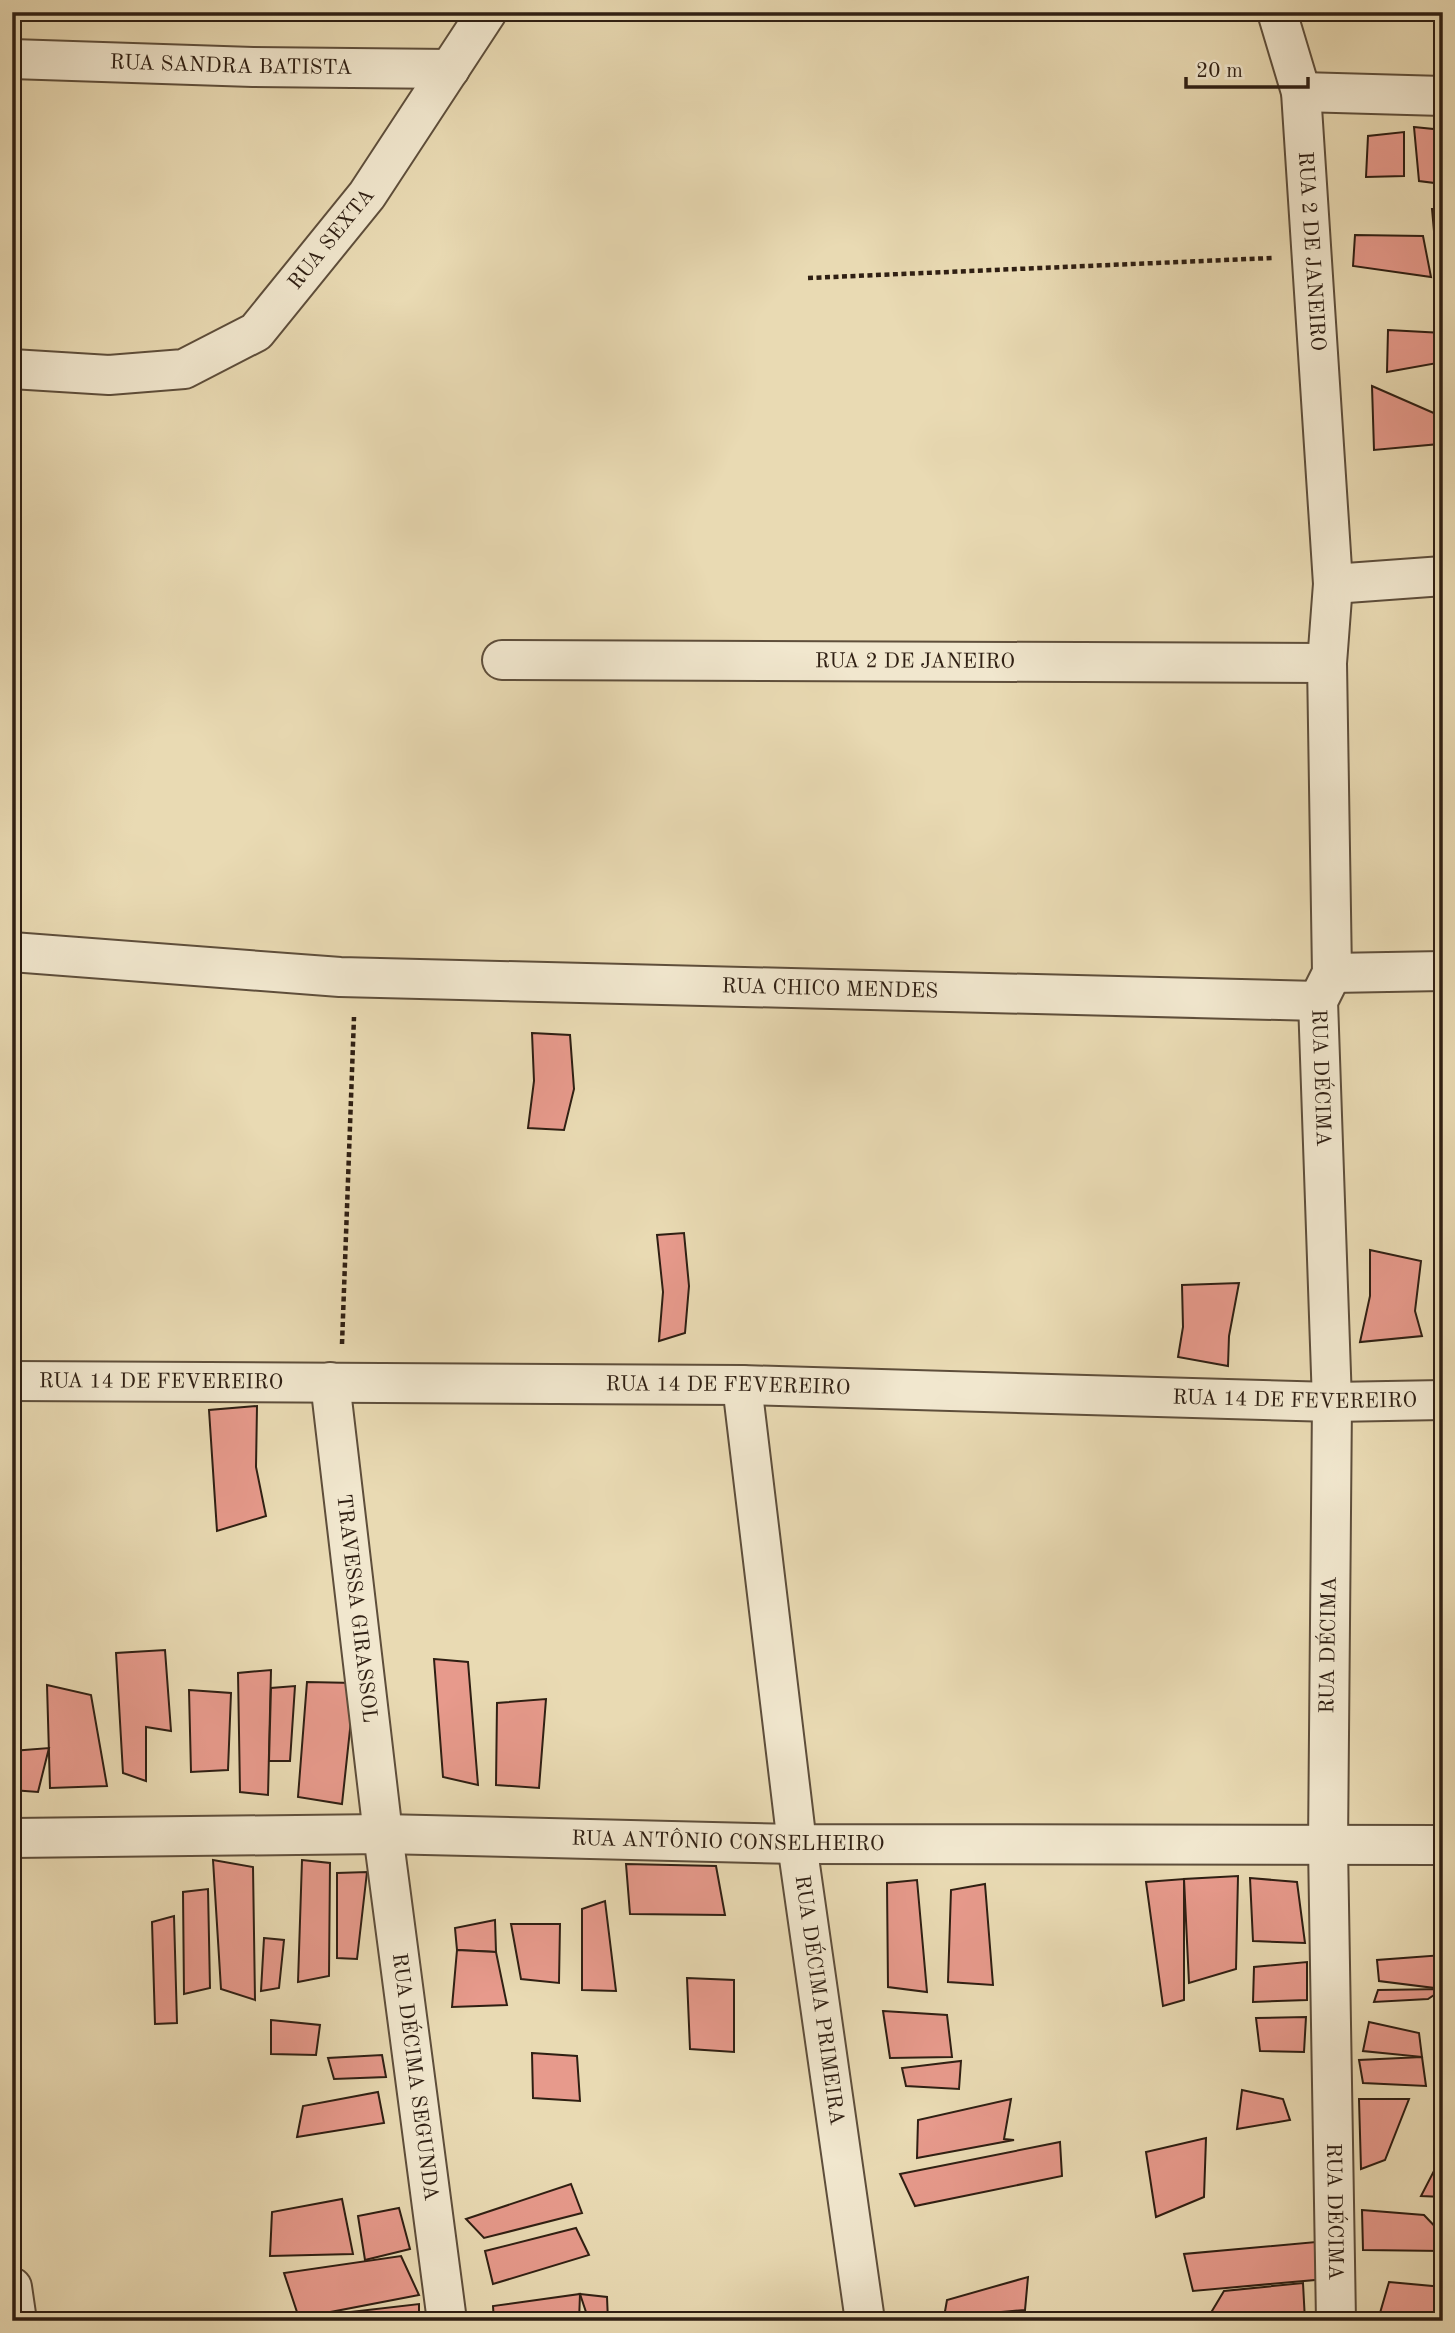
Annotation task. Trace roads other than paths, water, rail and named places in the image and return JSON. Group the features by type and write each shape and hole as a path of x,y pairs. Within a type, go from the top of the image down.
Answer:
{"street":[{"name":"RUA SEXTA","path":"12,369 109,375 184,369 256,332 367,195 487,12"},
{"name":"RUA 2 DE JANEIRO","path":"1277,12 1301,92 1333,584 1327,663 1325,987"},
{"name":"RUA SANDRA BATISTA","path":"12,59 253,67 450,69"},
{"path":"1301,92 1443,96"},
{"path":"1333,584 1443,576"},
{"name":"RUA 2 DE JANEIRO","path":"502,660 1327,663"},
{"name":"RUA CHICO MENDES","path":"12,952 348,977 1325,987 1443,971"},
{"name":"RUA DÉCIMA","path":"1325,987 1332,1402 1328,1846 1336,2321"},
{"name":"RUA 14 DE FEVEREIRO","path":"12,1381 742,1385 1332,1402 1443,1401"},
{"name":"TRAVESSA GIRASSOL","path":"335,1382 383,1834"},
{"name":"RUA DÉCIMA PRIMEIRA","path":"742,1385 797,1844 865,2321"},
{"name":"RUA ANTÔNIO CONSELHEIRO","path":"12,1838 383,1834 797,1844 1443,1845"},
{"name":"RUA DÉCIMA SEGUNDA","path":"383,1834 447,2321"},
{"path":"12,2287 17,2321"}]}
